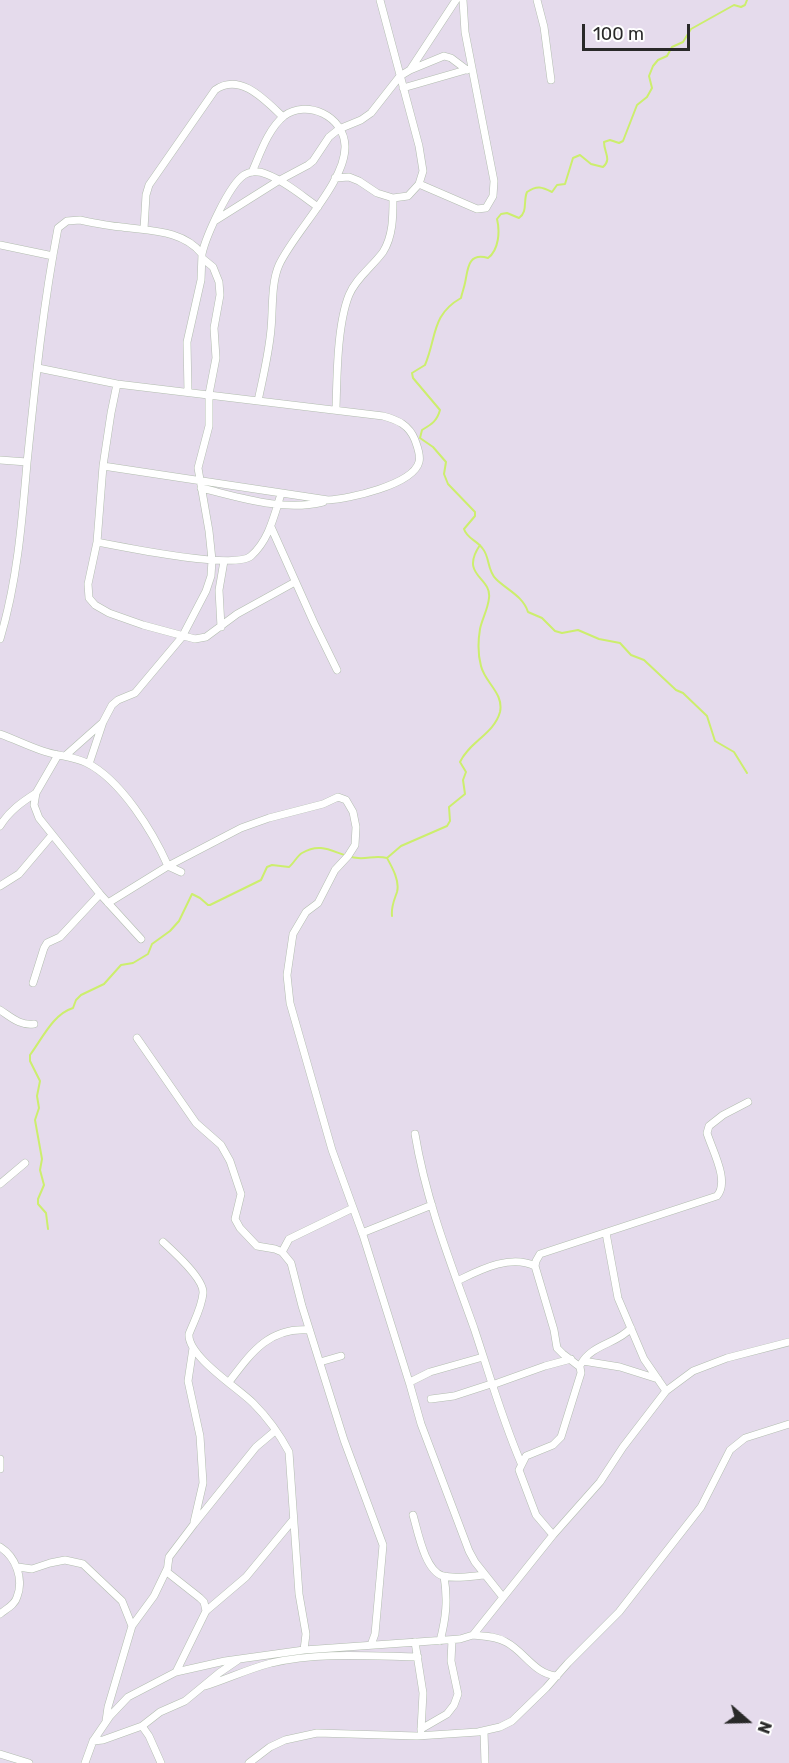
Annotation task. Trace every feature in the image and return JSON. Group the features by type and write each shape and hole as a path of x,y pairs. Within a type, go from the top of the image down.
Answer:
{"street":[{"path":"335,178 350,177 377,193 393,198 408,196 419,184 423,171 419,146 380,0"},
{"path":"410,70 456,0"},
{"path":"419,184 477,209 486,208 493,196 492,173 469,69 463,0"},
{"path":"537,0 544,27 551,80"},
{"path":"216,220 313,161 329,137 339,129 371,113 400,76 410,70 444,56 469,69"},
{"path":"403,88 469,69"},
{"path":"144,229 146,195 149,185 215,90 222,85 234,84 250,89 283,117"},
{"path":"252,172 268,137 283,117 292,112 312,109 328,114 339,129 345,145 341,166 318,207 279,266 271,331 258,401"},
{"path":"188,392 187,342 201,280 206,236 238,182 244,175 252,172 265,173 318,207"},
{"path":"336,409 342,325 349,295 359,278 383,251 391,231 393,198"},
{"path":"0,639 19,545 38,368 58,228 67,221 80,220 144,229 187,240 196,246 213,267 219,282 220,295 214,328 216,358 209,394 209,426 198,468 212,560 211,576 206,591 182,637 135,693 112,705 103,722 90,764"},
{"path":"0,245 53,256"},
{"path":"38,368 117,384 383,416 405,425 413,435 418,450 419,462 413,471 375,490 345,499 304,505 278,504 200,484"},
{"path":"117,384 104,466 97,542 88,584 89,598 95,605 109,613 182,637 195,639 206,637 237,614 296,582"},
{"path":"0,460 27,462"},
{"path":"104,466 200,484 328,500"},
{"path":"97,542 212,560 249,558 261,546 271,527 281,494"},
{"path":"271,527 337,670"},
{"path":"221,627 219,590 224,561"},
{"path":"103,722 62,756 36,794 34,806 39,818 52,835 100,894 141,939"},
{"path":"0,734 41,751 90,764 124,795 141,817 152,832 168,866 181,872"},
{"path":"0,826 6,816 36,794"},
{"path":"108,903 168,866 231,833 269,818 313,807 338,797 346,800 350,806 356,827 355,845 335,870 318,903 306,912 293,934 287,975 290,1003 332,1150 362,1233 432,1459 469,1551 502,1596"},
{"path":"0,886 19,874 52,835"},
{"path":"33,983 47,943 60,937 100,894"},
{"path":"0,1010 16,1021 26,1025 34,1024"},
{"path":"137,1038 192,1118 221,1145 230,1161 241,1194 235,1219 240,1228 257,1246 282,1252 291,1263 309,1330 344,1440 383,1545 376,1623 371,1645"},
{"path":"658,1379 620,1367 581,1364 562,1354 557,1347 555,1330 535,1266 536,1261 540,1254 690,1206 720,1193 722,1185 709,1139 709,1126 723,1115 748,1102"},
{"path":"415,1134 419,1159 443,1245 507,1430 521,1463"},
{"path":"0,1184 25,1163"},
{"path":"362,1233 432,1205"},
{"path":"282,1252 289,1239 353,1208"},
{"path":"606,1233 618,1298 644,1359 666,1392"},
{"path":"163,1242 189,1268 202,1286 201,1300 189,1334 193,1348 255,1405 289,1452 299,1594 306,1634 304,1650"},
{"path":"457,1281 480,1270 502,1264 519,1261 535,1266"},
{"path":"553,1534 532,1507 519,1470 521,1463 526,1456 553,1445 561,1437 581,1372 581,1364 592,1352 624,1336 631,1328"},
{"path":"229,1382 251,1353 268,1339 296,1329 309,1330"},
{"path":"84,1762 93,1741 106,1721 128,1697 176,1672 240,1659 304,1650 452,1640 473,1635 553,1534 600,1482 623,1447 666,1392 693,1371 727,1358 789,1342"},
{"path":"193,1348 188,1380 200,1436 203,1483 194,1524"},
{"path":"320,1362 341,1356"},
{"path":"410,1382 430,1372 483,1357"},
{"path":"430,1399 454,1396 571,1359"},
{"path":"249,1763 270,1747 285,1740 317,1733 484,1731 512,1721 619,1612 701,1507 730,1450 745,1438 789,1424"},
{"path":"106,1721 132,1626 154,1596 167,1569 169,1557 256,1447 275,1431"},
{"path":"0,1459 0,1469"},
{"path":"413,1515 427,1562 434,1570 444,1576 485,1575"},
{"path":"176,1672 206,1611 246,1577 293,1520"},
{"path":"0,1546 8,1552 18,1567 18,1595 11,1606 0,1614"},
{"path":"18,1567 32,1569 65,1560 83,1564 122,1600 132,1626"},
{"path":"167,1569 167,1572 204,1602 206,1611"},
{"path":"440,1641 447,1613 444,1576"},
{"path":"473,1635 505,1641 540,1671 557,1676"},
{"path":"420,1732 447,1714 458,1694 458,1683 451,1661 452,1640"},
{"path":"415,1642 423,1693 420,1732"},
{"path":"205,1686 240,1672 299,1658 358,1655 418,1657"},
{"path":"93,1741 103,1740 142,1726 160,1712 185,1701 240,1659"},
{"path":"142,1726 161,1763"},
{"path":"484,1731 485,1763"},
{"path":"0,1754 29,1763"}],"waterway":[{"path":"747,0 745,5 741,7 734,5 691,29 683,42 672,47 667,56 658,60 649,76 652,88 647,97 637,105 623,141 604,142 607,161 603,167 591,164 580,155 573,158 565,184 557,185 552,192 534,188 527,192 524,210 519,218 507,213 501,214 497,219 498,235 492,255 488,258 481,257 472,260 461,298 444,312 436,327 425,365 412,373 413,378 440,410 434,422 422,430 420,438 433,447 446,462 444,474 448,484 475,512 475,516 464,529 467,535 483,549 491,572 496,579 519,597 528,612 542,618 555,631 562,633 578,630 599,639 620,643 631,655 644,660 707,716 715,741 734,752 747,773"},
{"path":"387,858 401,846 447,826 450,821 449,807 465,794 463,780 466,772 460,762 469,749 497,720 500,712 499,699 483,672 479,657 480,629 489,598 486,585 474,570 474,555 480,545"},
{"path":"48,1229 46,1213 38,1204 44,1185 40,1170 42,1159 35,1120 39,1108 37,1096 40,1081 30,1061 30,1055 54,1021 73,1008 81,995 104,984 121,965 133,963 148,954 152,944 179,921 192,894 210,905 261,880 267,867 272,865 289,867 302,853 310,849 324,848 350,857 387,858 397,883 392,916"}]}
